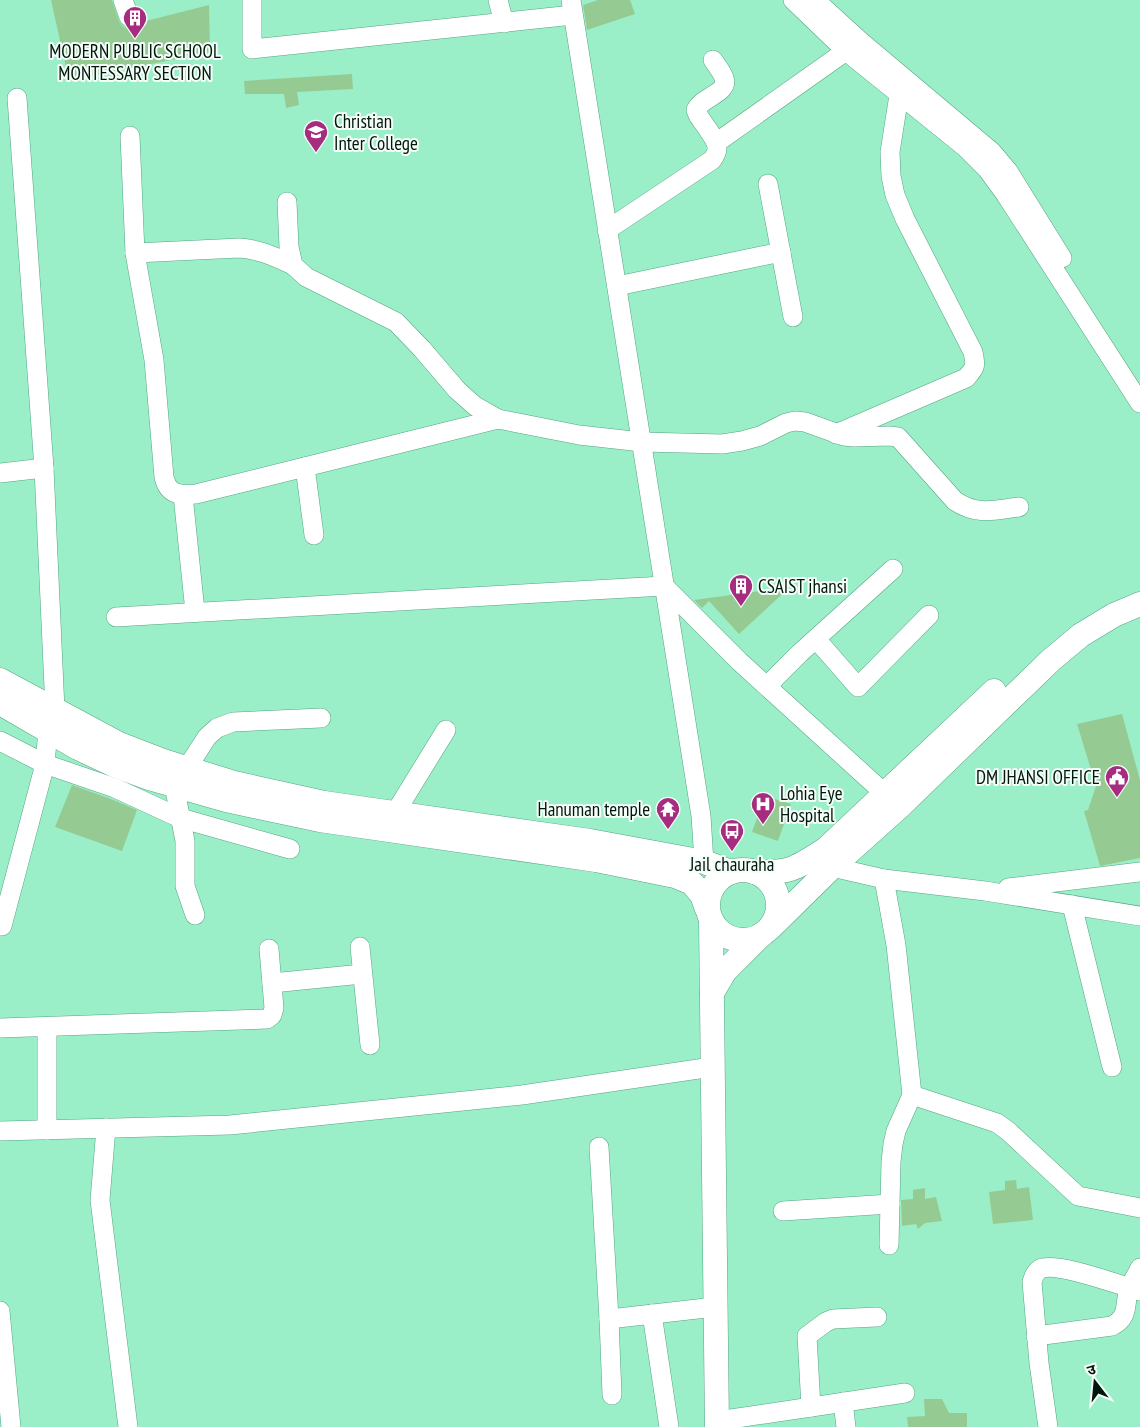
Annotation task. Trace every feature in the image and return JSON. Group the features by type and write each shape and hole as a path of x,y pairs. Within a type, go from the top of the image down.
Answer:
{"main road":[{"path":"712,994 725,971 832,866 892,800 1034,655 1090,610 1140,587"},
{"path":"717,1424 712,994 708,897 713,886 721,878 743,872 786,871 826,849 892,800 974,733 1081,635 1114,615 1140,604"},
{"path":"0,680 51,720 78,748 114,765 149,778 181,777 234,782 324,803 590,841 704,862 764,877 772,885 777,896 776,918 766,932 751,940 739,940 728,937 718,930 709,915 702,895 692,883 676,876 596,860 320,820 226,800 181,777"},
{"path":"0,703 51,720"}],"street":[{"path":"252,0 252,49 504,23 572,8 701,816 704,862"},
{"path":"498,0 504,23"},
{"path":"794,0 846,51 965,147 988,169 1140,403"},
{"path":"822,3 992,152 1008,171 1140,380"},
{"path":"716,143 846,51"},
{"path":"608,230 712,160 718,149 696,110 702,102 723,89 725,84 725,80 713,60"},
{"path":"836,434 966,378 974,370 976,364 973,352 905,219 895,195 890,176 890,152 900,95"},
{"path":"1,929 45,764 51,720 44,468 17,98"},
{"path":"130,136 135,253 154,360 164,477 166,486 171,491 183,495 196,494 498,419"},
{"path":"768,184 793,317"},
{"path":"287,202 289,247 293,265"},
{"path":"135,253 239,248 265,252 293,265 306,277 396,322 422,349 456,390 475,406 498,419 579,435 642,442 722,444 760,436 794,421 805,422 836,434 854,437 898,437 955,501 966,509 980,512 1020,507"},
{"path":"617,286 781,252"},
{"path":"305,467 314,535"},
{"path":"0,473 44,468"},
{"path":"183,495 195,612"},
{"path":"767,686 893,569"},
{"path":"116,617 664,586 767,686 892,800"},
{"path":"816,639 858,686 929,616"},
{"path":"195,915 184,886 185,841 180,818 181,777 207,737 217,728 232,722 321,718"},
{"path":"395,813 446,730"},
{"path":"0,741 45,764 115,788 180,818 290,849"},
{"path":"832,866 884,879 985,891 1140,916"},
{"path":"985,891 1140,872"},
{"path":"884,879 896,945 912,1095 896,1131 893,1144 889,1245"},
{"path":"1072,905 1112,1067"},
{"path":"360,947 370,1045"},
{"path":"0,1028 267,1019 272,1015 274,1008 269,949"},
{"path":"272,983 362,974"},
{"path":"47,1026 47,1130"},
{"path":"0,1132 230,1125 522,1095 712,1067"},
{"path":"912,1095 997,1123 1078,1196 1140,1208"},
{"path":"106,1128 100,1200 128,1427"},
{"path":"599,1147 612,1395"},
{"path":"783,1211 890,1204"},
{"path":"1048,1427 1040,1379 1036,1336 1032,1282 1034,1274 1040,1269 1047,1268 1068,1270 1135,1290"},
{"path":"1036,1336 1112,1326 1119,1322 1124,1318 1135,1290 1140,1268"},
{"path":"609,1319 715,1307"},
{"path":"0,1311 11,1427"},
{"path":"652,1314 669,1427"},
{"path":"811,1407 807,1336 833,1319 878,1316"},
{"path":"717,1424 905,1393"},
{"path":"843,1402 846,1427"}],"building":[{"name":"MODERN PUBLIC SCHOOL MONTESSARY SECTION","path":"51,0 112,0 119,21 122,26 127,28 133,27 138,23 209,5 210,52 69,81"},
{"path":"598,0 630,0 635,14 587,30 583,5"},
{"path":"352,74 353,89 297,92 299,105 286,108 284,94 245,94 244,81"},
{"name":"CSAIST jhansi","path":"790,587 739,634 709,601 702,608 694,600"},
{"path":"1122,714 1140,780 1140,858 1100,866 1084,811 1088,810 1096,786 1077,724"},
{"path":"72,785 137,810 122,851 55,827"},
{"path":"765,796 791,804 778,841 752,832"},
{"path":"1016,1180 1017,1189 1029,1187 1033,1220 993,1224 989,1192 1005,1190 1005,1181"},
{"path":"925,1188 925,1199 936,1197 942,1221 925,1223 918,1229 916,1224 902,1226 901,1200 913,1199 913,1190"},
{"path":"924,1399 942,1399 949,1413 967,1413 967,1427 908,1427 907,1417 925,1416"}],"place":[{"name":"MODERN PUBLIC SCHOOL MONTESSARY SECTION","path":"135,39"},
{"name":"Christian Inter College","path":"316,153"},
{"name":"CSAIST jhansi","path":"741,607"},
{"name":"DM JHANSI OFFICE","path":"1117,798"},
{"name":"Lohia Eye Hospital","path":"763,825"},
{"name":"Hanuman temple","path":"668,830"},
{"name":"Jail chauraha","path":"732,852"}]}
